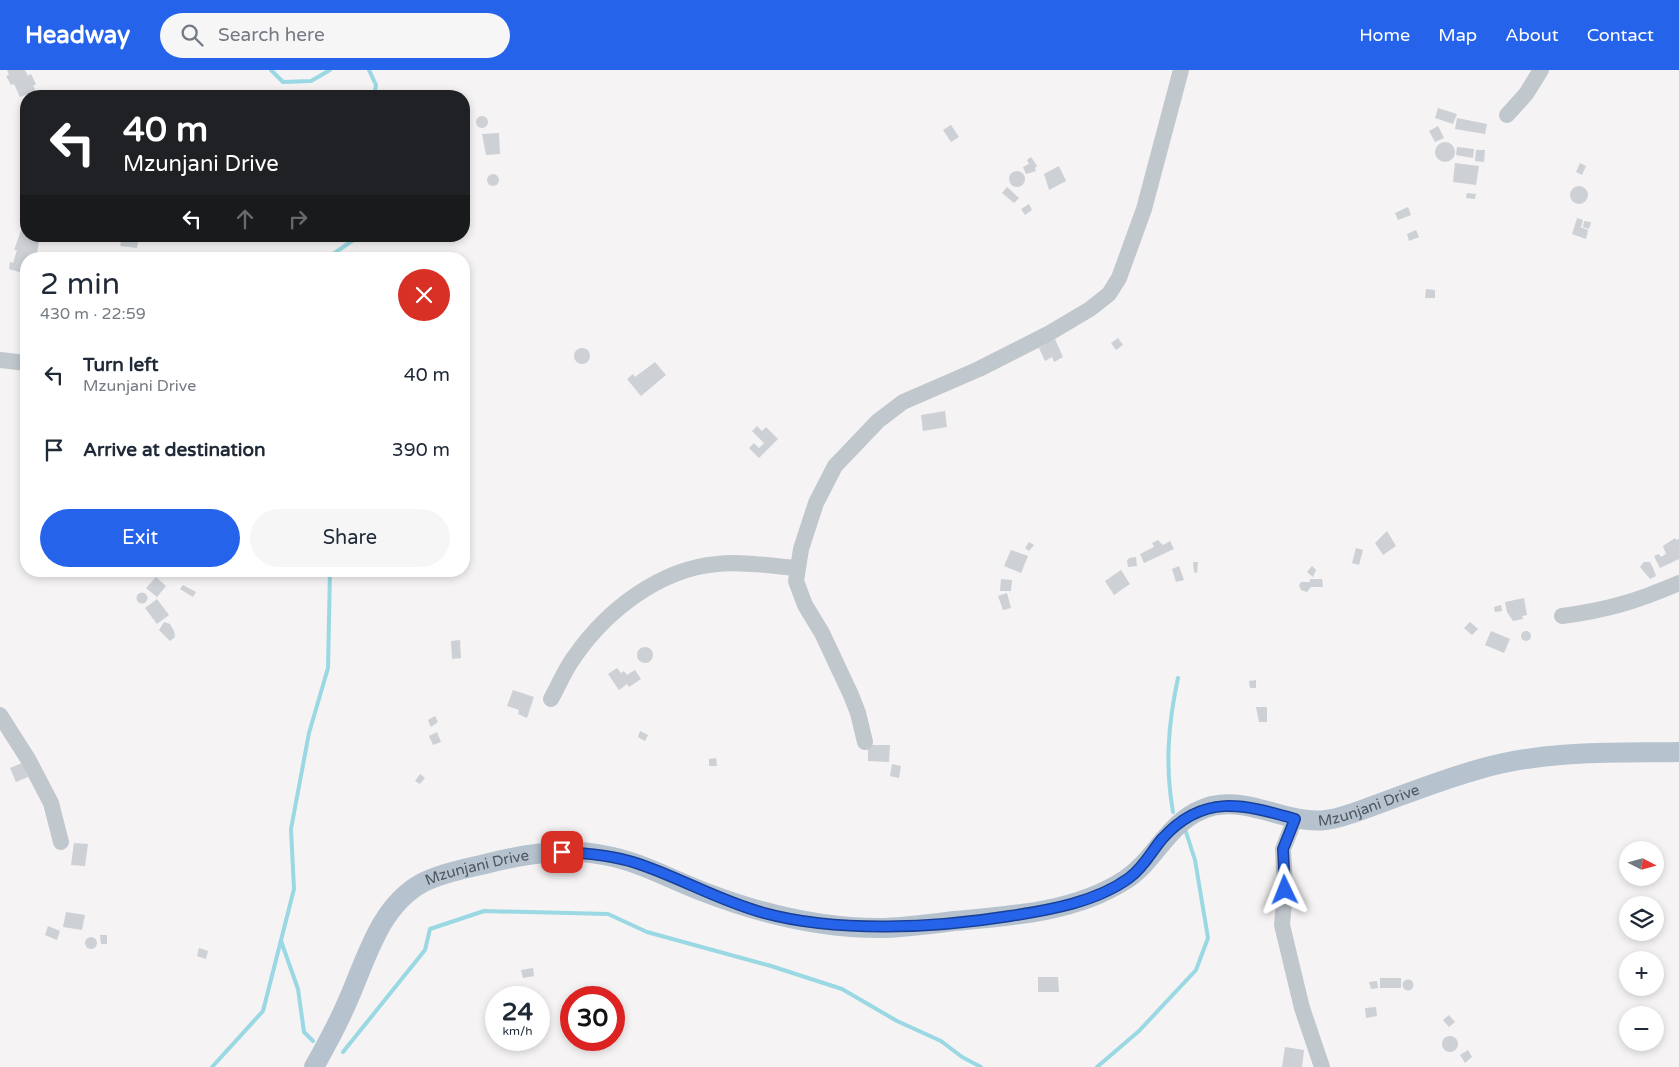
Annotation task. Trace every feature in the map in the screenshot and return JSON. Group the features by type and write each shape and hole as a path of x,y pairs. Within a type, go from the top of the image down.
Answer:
{"main road":[{"name":"Mzunjani Drive","path":"314,1067 340,1018 376,934 386,916 400,901 422,883 456,871 502,859 562,852 601,854 635,863 702,891 764,913 838,924 883,928 1010,916 1076,902 1107,890 1128,878 1144,864 1163,839 1193,813 1214,806 1250,806 1295,819 1312,821 1337,818 1480,769 1530,758 1564,754 1679,752"}],"street":[{"path":"865,742 858,713 838,664 800,593 796,581 797,568 816,503 835,466 878,421 903,402 979,369 1048,334 1090,309 1109,294 1118,278 1144,209 1181,70"},
{"path":"1507,115 1526,94 1541,70"},
{"path":"0,360 20,362"},
{"path":"551,699 574,657 592,634 620,606 646,588 688,570 715,564 797,568"},
{"path":"1562,616 1635,602 1679,583"},
{"path":"0,715 28,759 51,803 61,842"},
{"path":"1295,819 1283,849 1285,890 1282,925 1302,1008 1322,1067"}],"building":[{"path":"7,70 25,70 28,76 31,74 36,84 33,86 35,90 20,90 20,97 14,84 11,85 6,76 9,75"},
{"path":"1438,108 1457,114 1453,124 1435,118"},
{"path":"484,116 487,117 487,127 480,128 477,127 476,120 477,117"},
{"path":"1457,118 1487,124 1485,134 1455,129"},
{"path":"951,125 959,137 951,142 943,130"},
{"path":"1438,126 1444,138 1435,142 1429,131"},
{"path":"499,133 500,154 486,155 482,134"},
{"path":"1445,142 1452,145 1455,152 1452,159 1445,162 1438,159 1435,152 1438,145"},
{"path":"1457,147 1474,149 1473,158 1456,155"},
{"path":"1476,150 1485,150 1484,162 1475,161"},
{"path":"1031,157 1037,166 1035,168 1036,171 1026,174 1023,167 1029,164 1027,160"},
{"path":"1455,163 1479,166 1476,185 1453,182"},
{"path":"1580,163 1586,166 1582,175 1576,172"},
{"path":"1059,166 1066,181 1049,190 1044,174"},
{"path":"1014,171 1020,171 1025,176 1023,185 1014,187 1009,182 1009,176"},
{"path":"491,174 495,174 499,180 495,186 491,186 487,182 487,178"},
{"path":"1579,186 1585,189 1588,195 1585,201 1579,204 1573,201 1570,195 1573,189"},
{"path":"1007,187 1019,198 1014,203 1002,193"},
{"path":"1467,193 1476,194 1475,199 1466,198"},
{"path":"1029,204 1032,210 1025,215 1021,209"},
{"path":"1408,207 1411,215 1398,220 1395,213"},
{"path":"1577,218 1583,220 1581,227 1578,226 1588,230 1586,239 1572,234"},
{"path":"1584,221 1591,222 1589,229 1583,227"},
{"path":"1416,230 1419,237 1409,241 1407,234"},
{"path":"20,234 20,242 39,242 37,252 20,252 20,272 9,269 10,262 13,263 17,250 14,250"},
{"path":"121,242 138,242 137,248 120,246"},
{"path":"1426,289 1435,290 1435,298 1425,298"},
{"path":"1118,338 1123,345 1116,350 1111,343"},
{"path":"1055,339 1063,357 1054,362 1052,357 1045,361 1039,348"},
{"path":"582,348 588,350 590,356 588,362 582,364 576,362 574,356 576,350"},
{"path":"655,362 666,375 641,396 627,379 633,374 635,377"},
{"path":"945,411 947,427 923,431 921,415"},
{"path":"757,426 762,431 766,427 778,439 759,458 749,448 754,443 759,448 764,443 752,431"},
{"path":"1387,531 1396,546 1383,555 1375,543"},
{"path":"1675,538 1676,540 1679,539 1679,559 1660,568 1654,556 1659,554 1661,557 1666,554 1663,546"},
{"path":"1158,540 1163,545 1170,541 1174,549 1144,563 1140,554 1154,547 1152,543"},
{"path":"1029,542 1034,545 1029,551 1025,548"},
{"path":"1356,548 1363,550 1359,565 1352,563"},
{"path":"1011,550 1028,556 1021,573 1004,566"},
{"path":"1136,557 1137,566 1128,567 1127,561 1129,558"},
{"path":"1193,562 1198,562 1197,573 1194,572"},
{"path":"1644,562 1650,562 1656,576 1650,579 1640,567"},
{"path":"1179,566 1184,580 1176,582 1172,569"},
{"path":"1312,566 1316,570 1313,577 1307,572"},
{"path":"1121,570 1130,584 1114,595 1105,581"},
{"path":"156,577 166,586 157,597 146,588"},
{"path":"1001,579 1012,580 1011,591 1000,591"},
{"path":"1310,579 1322,579 1323,587 1311,587 1307,592 1301,590 1299,585 1301,582 1310,582"},
{"path":"183,585 196,592 193,597 180,589"},
{"path":"142,592 148,598 142,604 136,598"},
{"path":"1007,593 1011,608 1003,610 998,596"},
{"path":"1524,598 1527,615 1522,616 1523,619 1513,621 1507,612 1505,602"},
{"path":"157,599 169,615 157,624 145,608"},
{"path":"1501,605 1502,611 1495,612 1494,607"},
{"path":"164,622 170,624 174,631 175,637 170,641 159,630"},
{"path":"1470,622 1478,629 1472,635 1464,628"},
{"path":"1491,631 1510,639 1504,653 1485,645"},
{"path":"1524,631 1528,631 1531,636 1530,640 1524,641 1521,638 1521,634"},
{"path":"460,640 461,658 452,659 451,641"},
{"path":"642,647 648,647 653,652 651,661 642,663 637,658 637,652"},
{"path":"617,668 621,673 624,671 627,675 635,670 641,679 629,687 627,684 619,690 608,674"},
{"path":"1256,680 1256,688 1250,688 1249,681"},
{"path":"513,690 534,697 527,718 518,714 519,710 507,706"},
{"path":"1256,707 1267,707 1267,722 1259,722"},
{"path":"435,716 438,722 431,727 428,720"},
{"path":"640,731 648,735 645,741 638,737"},
{"path":"437,732 441,742 433,745 429,736"},
{"path":"868,745 890,745 889,762 868,761"},
{"path":"716,758 717,766 709,766 709,759"},
{"path":"22,763 28,777 16,782 10,768"},
{"path":"892,764 901,766 899,778 890,776"},
{"path":"420,774 425,778 420,784 415,781"},
{"path":"74,843 88,844 85,866 71,865"},
{"path":"66,912 85,915 82,930 63,927"},
{"path":"48,926 60,931 57,940 45,935"},
{"path":"100,935 107,935 107,944 101,944"},
{"path":"93,937 96,938 96,948 89,949 86,948 85,941 86,938"},
{"path":"199,948 208,951 206,959 197,956"},
{"path":"533,968 534,976 523,978 521,970"},
{"path":"1038,977 1058,977 1059,992 1038,992"},
{"path":"1380,978 1401,978 1401,988 1380,988"},
{"path":"1406,980 1410,980 1413,985 1412,989 1406,990 1403,987 1403,983"},
{"path":"1377,981 1378,988 1371,989 1369,982"},
{"path":"1376,1007 1377,1016 1366,1018 1365,1008"},
{"path":"1449,1015 1455,1022 1449,1027 1443,1020"},
{"path":"1450,1036 1458,1044 1450,1052 1442,1044"},
{"path":"1285,1047 1304,1050 1302,1067 1282,1067"},
{"path":"1468,1050 1472,1057 1465,1063 1460,1055"}],"waterway":[{"path":"271,70 283,82 311,81 330,70"},
{"path":"369,70 376,85 375,90"},
{"path":"336,252 350,242"},
{"path":"212,1067 263,1011 294,889 291,829 309,733 328,668 330,577"},
{"path":"1173,812 1168,762 1170,728 1178,678"},
{"path":"1097,1067 1139,1031 1196,970 1208,938 1195,860 1186,832"},
{"path":"343,1052 425,950 430,929 484,911 608,914 647,932 771,966 842,989 897,1021 941,1041 962,1057 981,1067"},
{"path":"281,941 298,989 304,1032 313,1041"}],"route":[{"path":"562,852 601,854 635,863 702,891 764,913 795,919 883,928 1010,916 1076,902 1107,890 1128,878 1144,864 1163,839 1193,813 1214,806 1236,805 1250,806 1295,819 1283,849 1285,890"}]}
